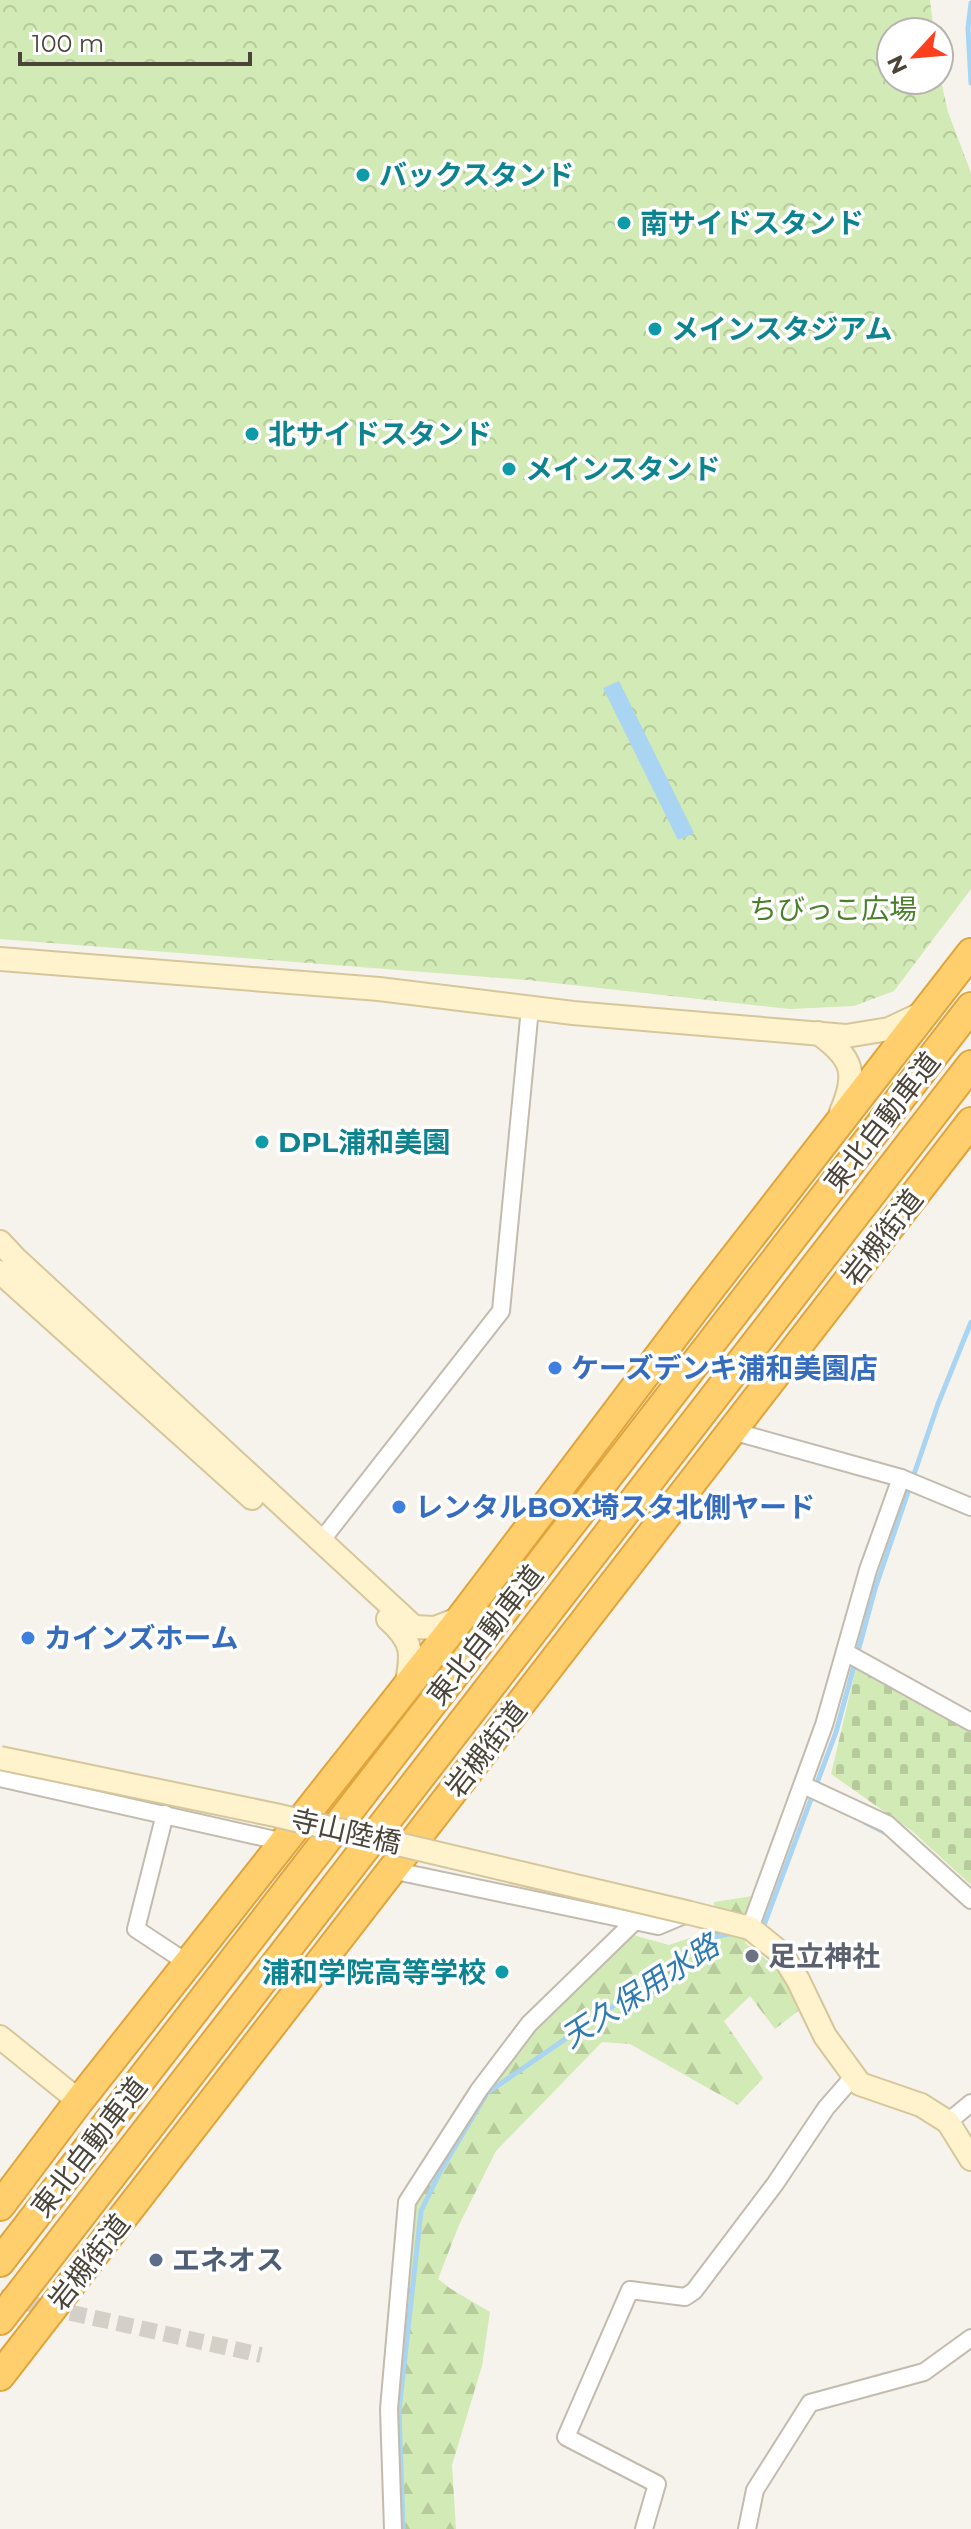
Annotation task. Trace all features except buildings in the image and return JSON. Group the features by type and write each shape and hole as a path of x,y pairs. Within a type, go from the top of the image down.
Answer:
{"highway":[{"path":"0,2206 79,2101 406,1689 703,1298 971,953"},
{"name":"東北自動車道","path":"0,2262 971,1007"},
{"name":"東北自動車道","path":"0,2320 971,1065"},
{"name":"岩槻街道","path":"0,2376 971,1122"}],"street":[{"path":"0,959 379,989 530,1008 846,1036 889,1029 925,1012"},
{"path":"321,1541 501,1311 530,1008"},
{"path":"818,1033 834,1044 852,1075 851,1089 834,1130"},
{"path":"0,1242 414,1627 435,1628 461,1618"},
{"path":"0,1272 406,1636 411,1661 406,1689"},
{"path":"732,1431 901,1478 971,1507"},
{"path":"901,1478 868,1570 824,1725 750,1928 781,1953 825,2036 860,2084 921,2105 948,2122 971,2159"},
{"path":"845,1652 971,1722"},
{"name":"寺山陸橋","path":"0,1758 275,1815 750,1928"},
{"path":"0,1778 284,1842"},
{"path":"803,1785 887,1824 971,1900"},
{"path":"165,1814 136,1929 189,1964"},
{"path":"391,1870 658,1926 690,1913"},
{"path":"393,2529 389,2409 407,2202 479,2090 529,2024 635,1921"},
{"path":"0,2037 79,2101"},
{"path":"644,2529 657,2484 566,2437 630,2290 685,2297 694,2291 775,2184 826,2108 854,2076"},
{"path":"948,2122 971,2103"},
{"path":"747,2529 755,2490 810,2403 924,2372 971,2338"}],"green space":[{"name":"ちびっこ広場","path":"0,0 930,0 932,16 875,16 875,96 944,96 971,173 971,889 894,991 854,1006 790,1009 527,980 0,939"},
{"path":"856,1668 971,1731 971,1885 912,1831 831,1774"},
{"path":"753,1896 745,1943 786,1975 798,2011 775,2029 750,1996 724,2021 763,2078 738,2105 630,2044 602,2042 496,2151 459,2225 438,2279 490,2312 482,2366 452,2465 456,2529 387,2529 386,2455 415,2200 502,2048 576,1992 633,1935 669,1945 716,1929 714,1902"}],"water":[{"path":"619,681 694,833 678,840 603,688"}],"waterway":[{"name":"天久保用水路","path":"971,3 968,28 971,83"},
{"name":"天久保用水路","path":"760,1928 763,1928 836,1732 875,1589 938,1404 971,1322"},
{"path":"866,1823 890,1835"},
{"name":"天久保用水路","path":"403,2529 399,2411 421,2211 440,2172 487,2093 713,1937 734,1933"}],"tunnel":[{"path":"0,2297 261,2355"}],"place":[{"name":"バックスタンド","path":"363,175"},
{"name":"南サイドスタンド","path":"624,223"},
{"name":"メインスタジアム","path":"655,329"},
{"name":"北サイドスタンド","path":"252,434"},
{"name":"メインスタンド","path":"509,469"},
{"name":"DPL浦和美園","path":"262,1142"},
{"name":"ケーズデンキ浦和美園店","path":"555,1368"},
{"name":"レンタルBOX埼スタ北側ヤード","path":"399,1507"},
{"name":"カインズホーム","path":"28,1638"},
{"name":"足立神社","path":"752,1956"},
{"name":"浦和学院高等学校","path":"502,1972"},
{"name":"エネオス","path":"156,2260"}]}
